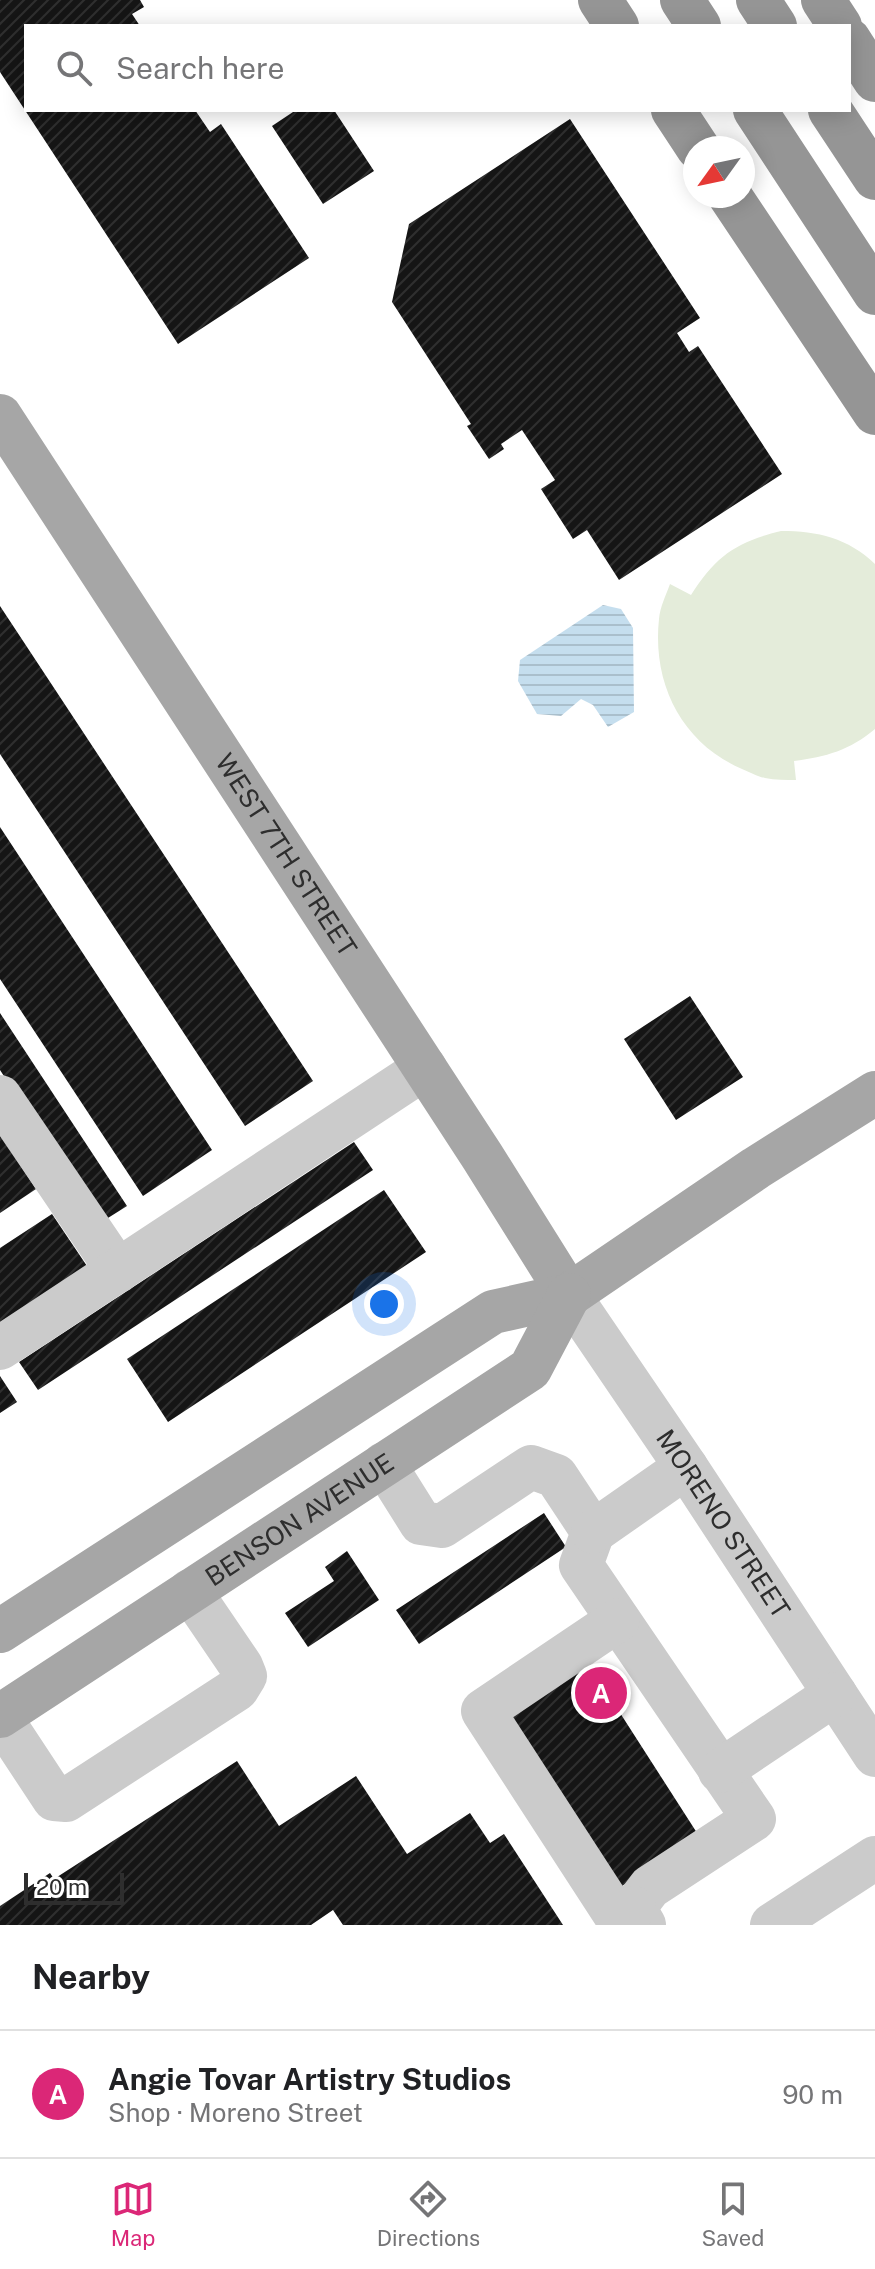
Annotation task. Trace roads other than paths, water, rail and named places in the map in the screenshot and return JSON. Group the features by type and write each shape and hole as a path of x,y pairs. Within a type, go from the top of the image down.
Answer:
{"highway":[{"path":"600,0 616,24"},
{"path":"682,0 698,24"},
{"path":"758,0 774,24"},
{"path":"823,0 839,24"},
{"path":"851,43 875,80"},
{"path":"674,112 690,136"},
{"path":"756,112 875,293"},
{"path":"831,112 875,178"},
{"path":"738,208 875,413"}],"main road":[{"name":"WEST 7TH STREET","path":"0,416 425,1068 569,1295"},
{"name":"BENSON AVENUE","path":"0,1631 493,1312 569,1295 756,1168 875,1093"},
{"name":"BENSON AVENUE","path":"0,1716 530,1369 569,1295"}],"street":[{"path":"0,1348 425,1068"},
{"path":"0,1097 118,1271"},
{"name":"MORENO STREET","path":"569,1295 875,1755"},
{"path":"384,1464 421,1523 442,1526 531,1467 556,1476 593,1532"},
{"path":"618,1620 483,1711 618,1919 639,1917 650,1887 754,1819 581,1565 593,1532 686,1467"},
{"path":"0,1716 54,1799 66,1800 237,1689 245,1676 241,1666 190,1591"},
{"path":"720,1771 835,1694"},
{"path":"772,1925 875,1858"}],"water":[{"path":"603,605 621,609 633,628 634,712 608,727 593,705 581,699 561,716 537,714 518,681 520,660"}],"place":[{"name":"Angie Tovar Artistry Studios","path":"601,1693"}]}
